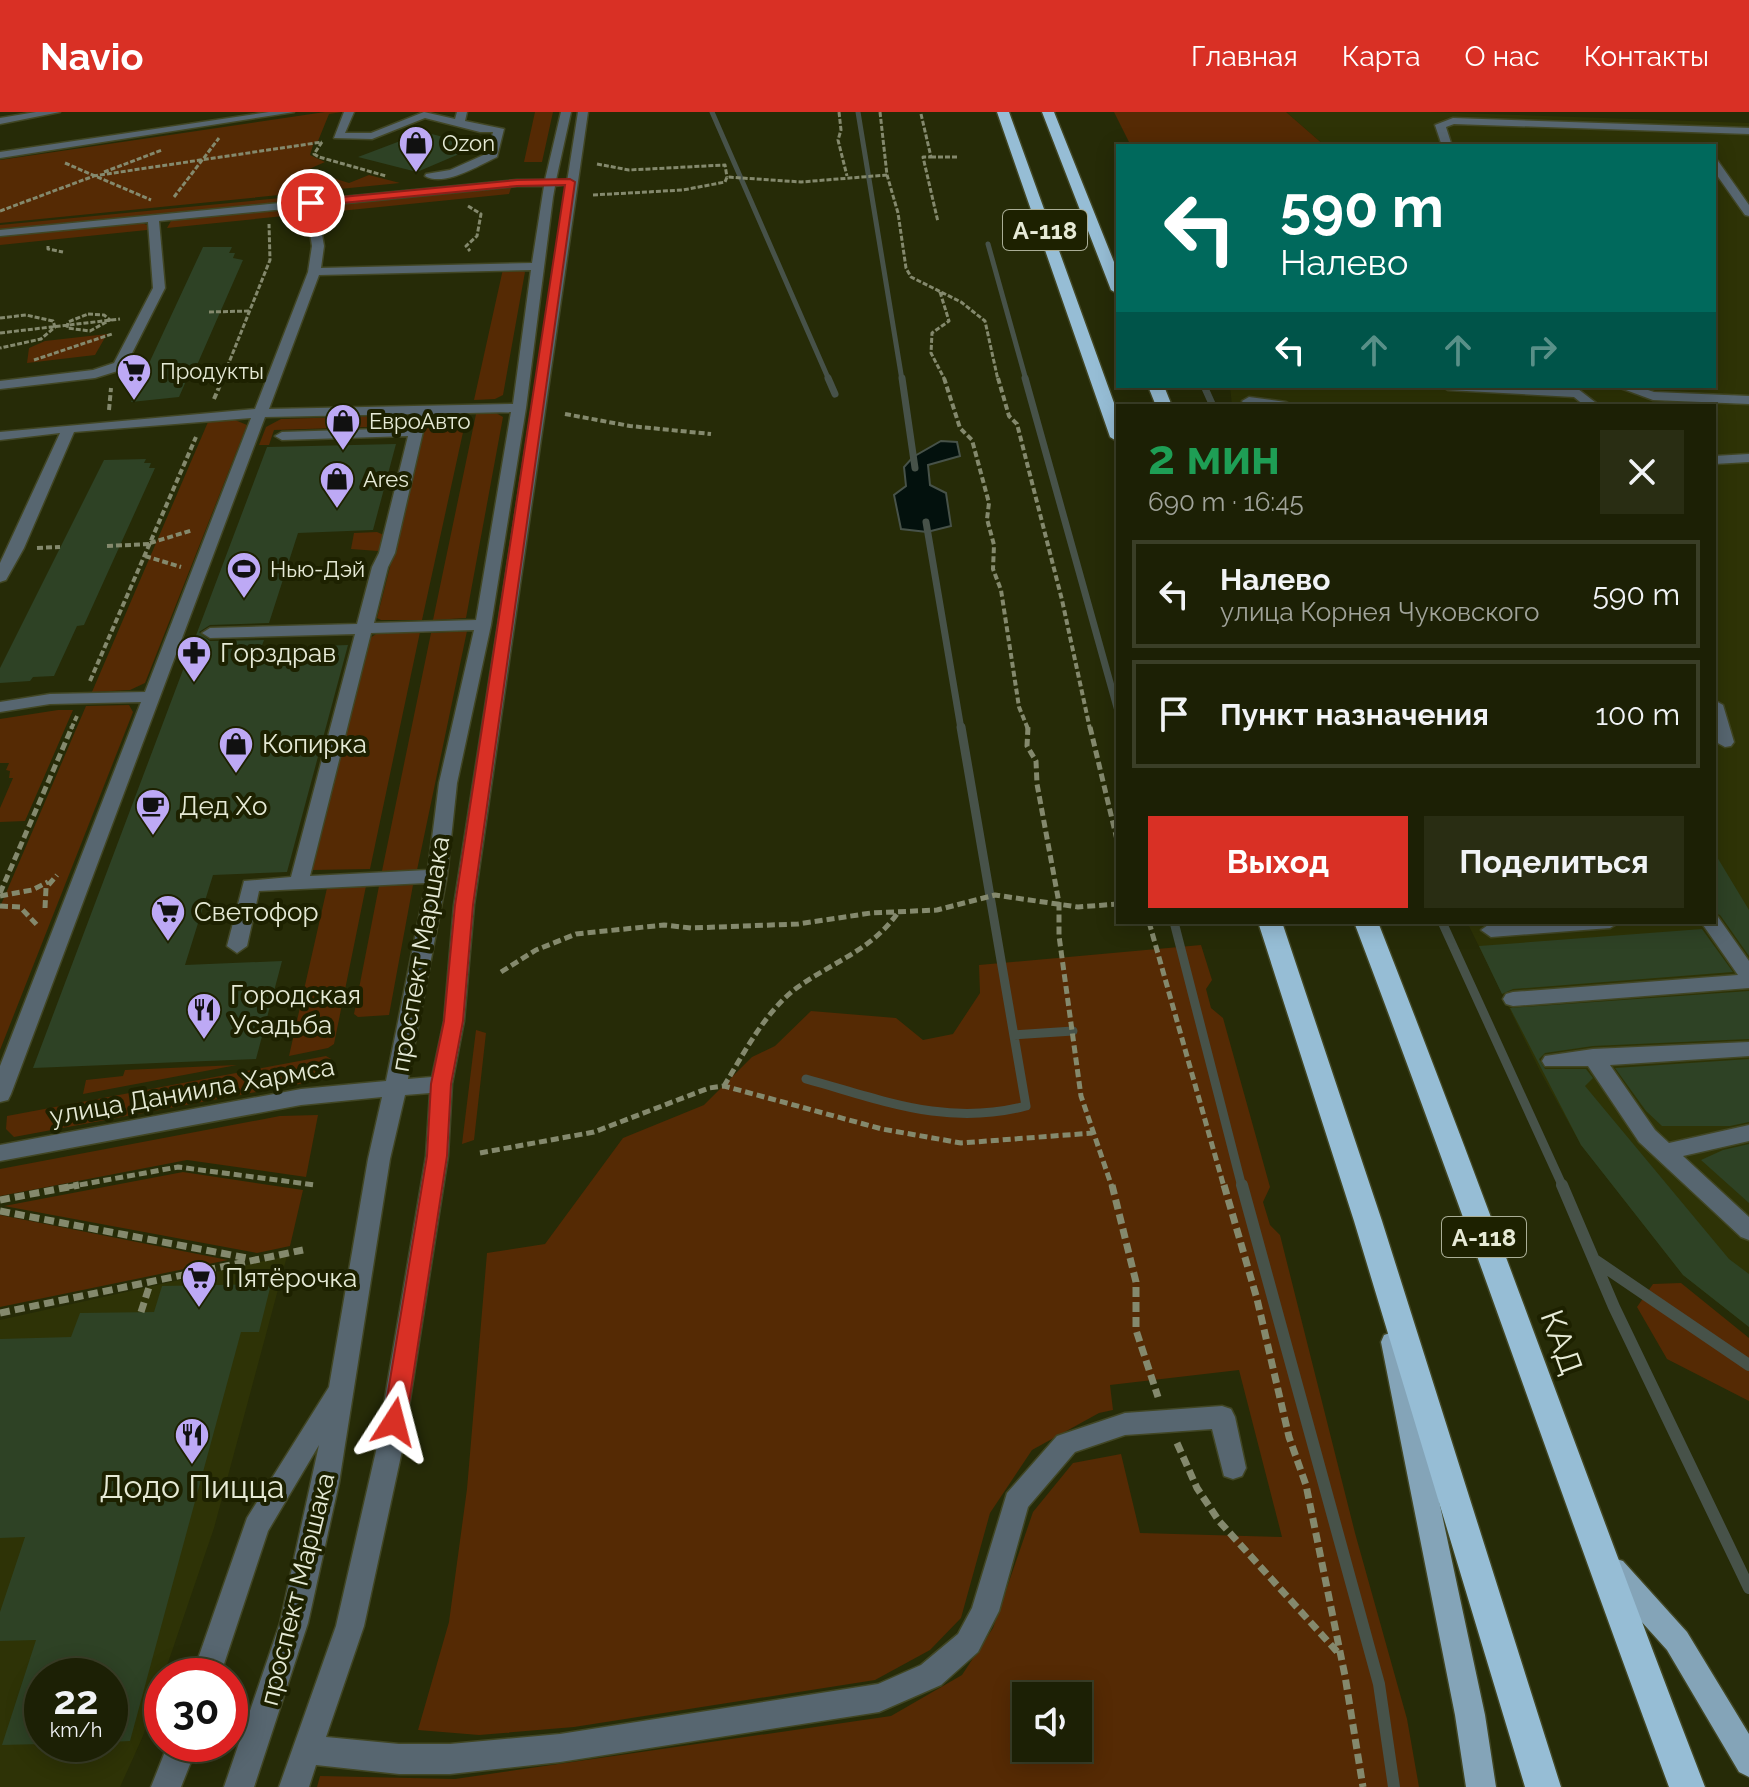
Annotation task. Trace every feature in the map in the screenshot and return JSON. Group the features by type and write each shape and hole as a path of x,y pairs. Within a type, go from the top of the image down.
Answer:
{"highway":[{"name":"А-118","path":"1003,112 1116,431"},
{"name":"А-118","path":"1048,112 1116,285"},
{"path":"1271,924 1368,1221 1543,1787"},
{"name":"КАД","path":"1367,924 1437,1106 1598,1553 1687,1787"}],"main road":[{"path":"1368,1221 1470,1715 1481,1787"},
{"path":"1598,1553 1677,1641 1749,1762"}],"street":[{"path":"55,112 0,122 14,144 34,150 282,112"},
{"path":"336,139 349,112"},
{"name":"проспект Маршака","path":"239,1787 294,1623 326,1483 379,1159 437,876 448,783 483,625 519,408 550,183 566,112"},
{"name":"проспект Маршака","path":"294,1787 350,1626 389,1451 437,1156 441,1084 454,1021 464,905 570,182 583,112"},
{"path":"336,139 372,136 424,113 461,118 480,129 500,125 493,155 452,173 430,176"},
{"path":"1446,144 1440,125 1453,121 1749,131"},
{"path":"1691,130 1702,144"},
{"path":"0,155 14,144"},
{"path":"1716,166 1749,213"},
{"path":"0,233 517,183 570,182"},
{"path":"0,1094 314,272 318,259 311,203"},
{"path":"0,385 95,374 119,366 159,288 153,218"},
{"path":"314,272 539,266"},
{"path":"1485,388 1578,393 1591,404"},
{"path":"1628,388 1653,396 1749,400"},
{"path":"1249,401 1271,404"},
{"path":"0,436 262,413 519,408"},
{"path":"299,883 380,567 387,553 421,410"},
{"path":"0,577 69,428"},
{"path":"282,436 416,432"},
{"path":"1716,460 1749,458"},
{"path":"210,633 483,625"},
{"path":"0,707 50,699 151,697"},
{"path":"1716,712 1725,742"},
{"path":"237,946 251,885 437,876"},
{"path":"1491,930 1580,924"},
{"path":"1513,999 1749,978 1712,924"},
{"path":"1553,1061 1749,1049"},
{"path":"1593,1057 1647,1136 1749,1231"},
{"name":"улица Даниила Хармса","path":"0,1153 301,1097 441,1084"},
{"path":"1665,1152 1749,1133"},
{"path":"212,1658 256,1527 341,1386"},
{"path":"307,1750 399,1759 465,1757 560,1748 879,1698 931,1675 968,1643 985,1611 1016,1501 1066,1444 1125,1424 1222,1417 1233,1468"},
{"path":"166,1787 176,1762"}],"path":[{"path":"839,112 841,130 838,140 847,176"},
{"path":"880,112 887,175 898,213 906,268 911,277 961,302 985,321 988,345 1009,416 1017,424 1062,600 1076,674 1116,836"},
{"path":"921,114 931,157"},
{"path":"167,207 233,121"},
{"path":"93,176 336,139"},
{"path":"321,142 314,154 319,157 386,176"},
{"path":"34,150 152,201"},
{"path":"0,211 162,150"},
{"path":"938,222 923,157 959,157"},
{"path":"593,195 683,190 725,182 727,177 725,165 629,170 597,164"},
{"path":"727,177 801,182 887,175"},
{"path":"458,205 473,207 473,211 481,214 477,236 466,246 470,254 477,256"},
{"path":"0,894 206,417 270,260 268,219"},
{"path":"940,292 949,321 932,333 929,346 948,385 960,428 972,440 989,503 987,519 994,545 993,569 1001,590 1019,707 1028,728 1027,746 1036,761 1037,784 1059,903 1059,936 1081,1096 1109,1175 1128,1243 1136,1282 1138,1341 1167,1420 1197,1488 1219,1521 1341,1656"},
{"path":"209,312 249,311"},
{"path":"66,325 72,318 88,314 104,315 110,320"},
{"path":"0,318 44,317 53,321 55,327"},
{"path":"0,333 145,317"},
{"path":"66,325 71,330 92,331 105,326 110,320"},
{"path":"0,348 41,339 55,327"},
{"path":"33,361 104,335"},
{"path":"108,419 111,379"},
{"path":"565,414 630,426 711,434"},
{"path":"107,546 150,543 186,534 201,525"},
{"path":"29,548 60,547"},
{"path":"145,556 182,568"},
{"path":"0,894 32,890 53,880"},
{"path":"501,972 536,950 576,934 664,925 691,928 798,924 871,913 937,910 995,895 1078,907 1116,904"},
{"path":"0,906 20,907 33,917 41,930"},
{"path":"724,1086 796,988 865,948 897,914"},
{"path":"1149,924 1161,973 1257,1299 1289,1437 1306,1485 1341,1656 1363,1787"},
{"path":"480,1153 594,1132 709,1088 724,1086 869,1126 961,1143 1093,1133"},
{"path":"0,1200 178,1167 315,1185"},
{"path":"0,1211 252,1259"},
{"path":"0,1313 303,1250"},
{"path":"141,1312 151,1281"}],"shaded area":[{"path":"342,112 329,114 318,141 314,142 310,155 325,162 307,170 349,183 369,175 400,183 0,223 0,160"},
{"path":"535,112 553,112 542,162 524,162"},
{"path":"1114,112 1286,112 1323,144 1130,144"},
{"path":"1286,112 1431,112 1749,123 1749,1327 1683,1275 1581,1145 1540,1071 1468,924 1716,924 1716,404 1232,404 1230,388 1716,388 1716,144 1323,144"},
{"path":"511,188 509,194 320,213 324,205"},
{"path":"323,194 274,203 0,229 0,225"},
{"path":"297,208 304,210 304,214 167,228 171,221"},
{"path":"142,223 147,225 147,230 0,245 0,237"},
{"path":"503,269 525,272 503,395 495,399 474,400"},
{"path":"107,334 95,355 27,363 29,348 45,341"},
{"path":"496,413 503,417 466,618 433,620 476,414"},
{"path":"467,414 422,620 381,620 377,618 428,417"},
{"path":"411,415 410,422 401,426 274,430 269,445 259,445 266,427 281,419"},
{"path":"235,420 247,425 145,683 130,690 92,692 208,422"},
{"path":"941,441 957,442 960,456 928,465 930,485 946,493 951,526 927,532 901,529 894,495 906,486 904,467 913,457"},
{"path":"377,532 386,536 378,551 351,549 354,533"},
{"path":"467,631 417,870 382,871 431,633"},
{"path":"420,632 370,869 312,870 309,867 367,640 376,634"},
{"path":"129,705 133,712 0,1050 0,907 86,706"},
{"path":"73,710 25,821 0,822 0,808 13,778 9,778 10,771 6,770 9,763 0,763 0,719"},
{"path":"413,885 389,1015 358,1017 354,1014 379,886"},
{"path":"366,886 334,1044 289,1056 327,888"},
{"path":"1201,945 1212,980 1206,989 1211,1008 1223,1018 1270,1187 1263,1202 1270,1225 1280,1235 1355,1533 1407,1719 1419,1787 317,1787 320,1776 455,1779 891,1716 962,1675 993,1628 1033,1512 1073,1463 1121,1454 1140,1533 1282,1537 1239,1370 1110,1385 1113,1410 1099,1413 1032,1450 990,1513 961,1618 930,1650 875,1680 574,1727 479,1735 418,1730 449,1622 467,1489 487,1253 545,1244 623,1138 704,1105 752,1057 775,1046 811,1011 896,1018 923,1040 953,1034 980,993 979,965"},
{"path":"476,1030 486,1033 474,1140 462,1144"},
{"path":"326,1056 331,1059 326,1079 14,1137 6,1129 7,1116"},
{"path":"237,1065 83,1094 86,1080 123,1076 125,1070"},
{"path":"318,1115 306,1177 187,1160 0,1196 0,1169 280,1116"},
{"path":"183,1172 303,1190 290,1246 257,1253 4,1206"},
{"path":"0,1215 228,1260 0,1307"},
{"path":"287,1256 214,1528 170,1658 144,1658 144,1733 120,1787 0,1787 0,1320"},
{"path":"1681,1283 1749,1338 1749,1401 1667,1359 1637,1307 1653,1284"}],"building":[{"path":"424,132 478,146 417,172 358,157"},
{"path":"203,247 232,247 229,253 235,253 233,258 243,260 197,365 193,365 179,397 131,402"},
{"path":"396,444 373,530 298,533 269,623 210,625 199,632 210,641 264,640 261,648 348,645 287,872 213,875 185,965 282,961 256,1059 33,1068 267,447"},
{"path":"146,459 144,463 151,463 149,468 155,468 84,625 77,626 54,676 0,683 0,668 104,460"},
{"path":"1716,855 1749,910 1749,956 1716,914"},
{"path":"1702,929 1733,972 1513,989 1502,994 1479,946"},
{"path":"1749,991 1749,1039 1593,1046 1545,1053 1539,1059 1545,1069 1586,1069 1593,1078 1585,1086 1729,1259 1749,1274 1749,1327 1683,1275 1581,1145 1510,1008"},
{"path":"1749,1059 1749,1122 1730,1126 1662,1126 1646,1111 1615,1068"},
{"path":"1749,1144 1749,1203 1701,1160 1723,1150"},
{"path":"271,1284 259,1332 241,1332 153,1658 144,1658 144,1689 128,1741 128,1658 30,1658 36,1640 0,1641 0,1612 25,1537 0,1538 0,1339 71,1337 80,1313 154,1312 162,1286"},
{"path":"24,1677 24,1744 2,1745"}],"waterway":[{"path":"712,112 829,380"},
{"path":"858,112 902,380"},
{"path":"988,244 1026,380"},
{"path":"828,378 835,394"},
{"path":"902,378 915,468"},
{"path":"1025,378 1116,704"},
{"path":"1205,388 1212,404"},
{"path":"926,522 961,729"},
{"path":"806,1079 888,1102 942,1112 969,1114 1026,1106 961,727"},
{"path":"1175,924 1242,1187"},
{"path":"1443,924 1563,1187"},
{"path":"1014,1035 1073,1031"},
{"path":"1242,1185 1379,1684 1394,1787"},
{"path":"1562,1185 1614,1307 1749,1588"},
{"path":"1596,1261 1749,1365"}],"place":[{"name":"Ozon","path":"416,174"},
{"name":"Продукты","path":"134,402"},
{"name":"ЕвроАвто","path":"343,452"},
{"name":"Ares","path":"337,510"},
{"name":"Нью-Дэй","path":"244,600"},
{"name":"Горздрав","path":"194,684"},
{"name":"Копирка","path":"236,775"},
{"name":"Дед Хо","path":"153,837"},
{"name":"Светофор","path":"168,943"},
{"name":"Городская Усадьба","path":"204,1041"},
{"name":"Пятёрочка","path":"199,1309"},
{"name":"Додо Пицца","path":"192,1466"}],"route":[{"path":"311,203 517,183 570,182 464,905 454,1021 441,1084 437,1156 394,1422"}]}
